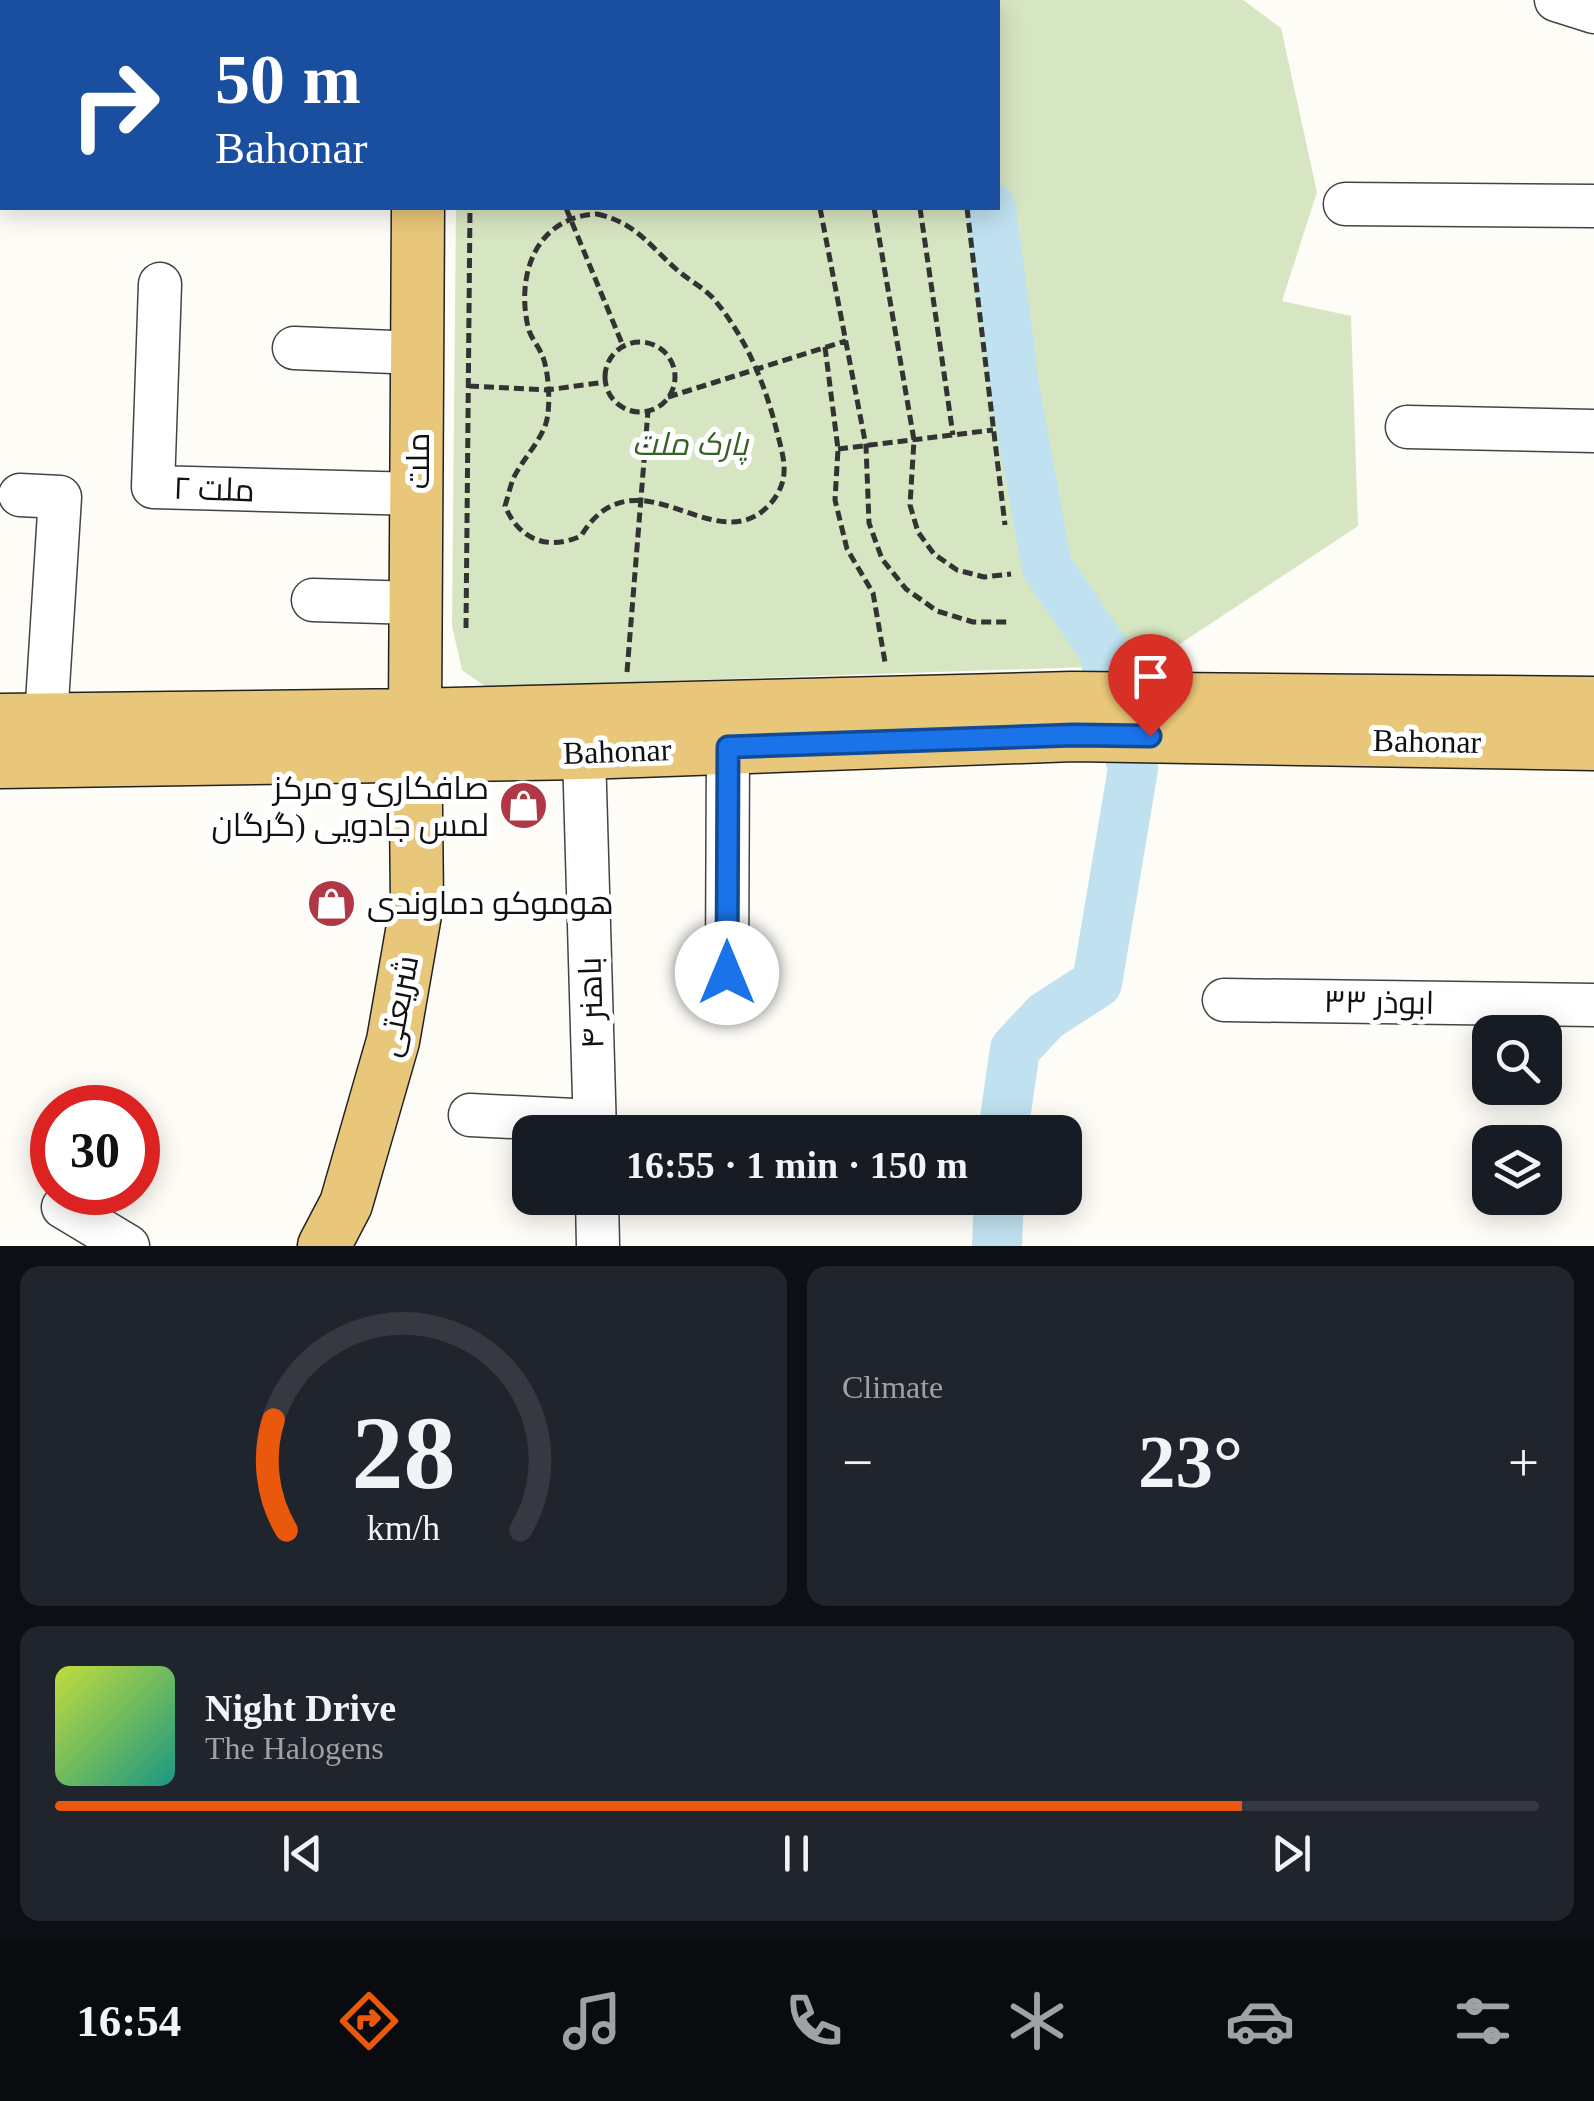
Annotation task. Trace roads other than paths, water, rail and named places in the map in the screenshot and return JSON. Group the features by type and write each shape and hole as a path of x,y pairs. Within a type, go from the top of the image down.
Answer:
{"main road":[{"name":"ملت","path":"415,735 418,210"},
{"name":"Bahonar","path":"0,762 1072,698 1594,703"},
{"name":"Bahonar","path":"23,719 415,735 584,753 1074,735 1594,744"},
{"name":"شریعتی","path":"324,1246 346,1204 394,1041 418,903 415,735"}],"street":[{"path":"1556,0 1594,12"},
{"path":"1345,204 1594,206"},
{"name":"۲ ملت","path":"160,284 153,487 418,494"},
{"path":"294,348 418,353"},
{"path":"1407,427 1594,431"},
{"path":"20,495 60,498 23,719"},
{"path":"313,600 416,604"},
{"path":"727,973 728,747"},
{"name":"۴ باهنر","path":"584,753 595,1115"},
{"name":"ابوذر ۳۳","path":"1224,1000 1594,1004"},
{"path":"470,1115 512,1119"},
{"path":"78,1215 128,1246"},
{"path":"597,1215 598,1246"}],"waterway":[{"path":"991,210 1015,392 1047,567 1103,649 1133,769 1097,983 1046,1016 1015,1049 1005,1115"},
{"path":"997,1246 998,1215"}],"place":[{"name":"صافکاری و مرکز لمس جادویی (گرگان","path":"524,806"},
{"name":"هوموکو دماوندی","path":"332,903"}],"park label":[{"name":"پارک ملت","path":"690,444"}]}
